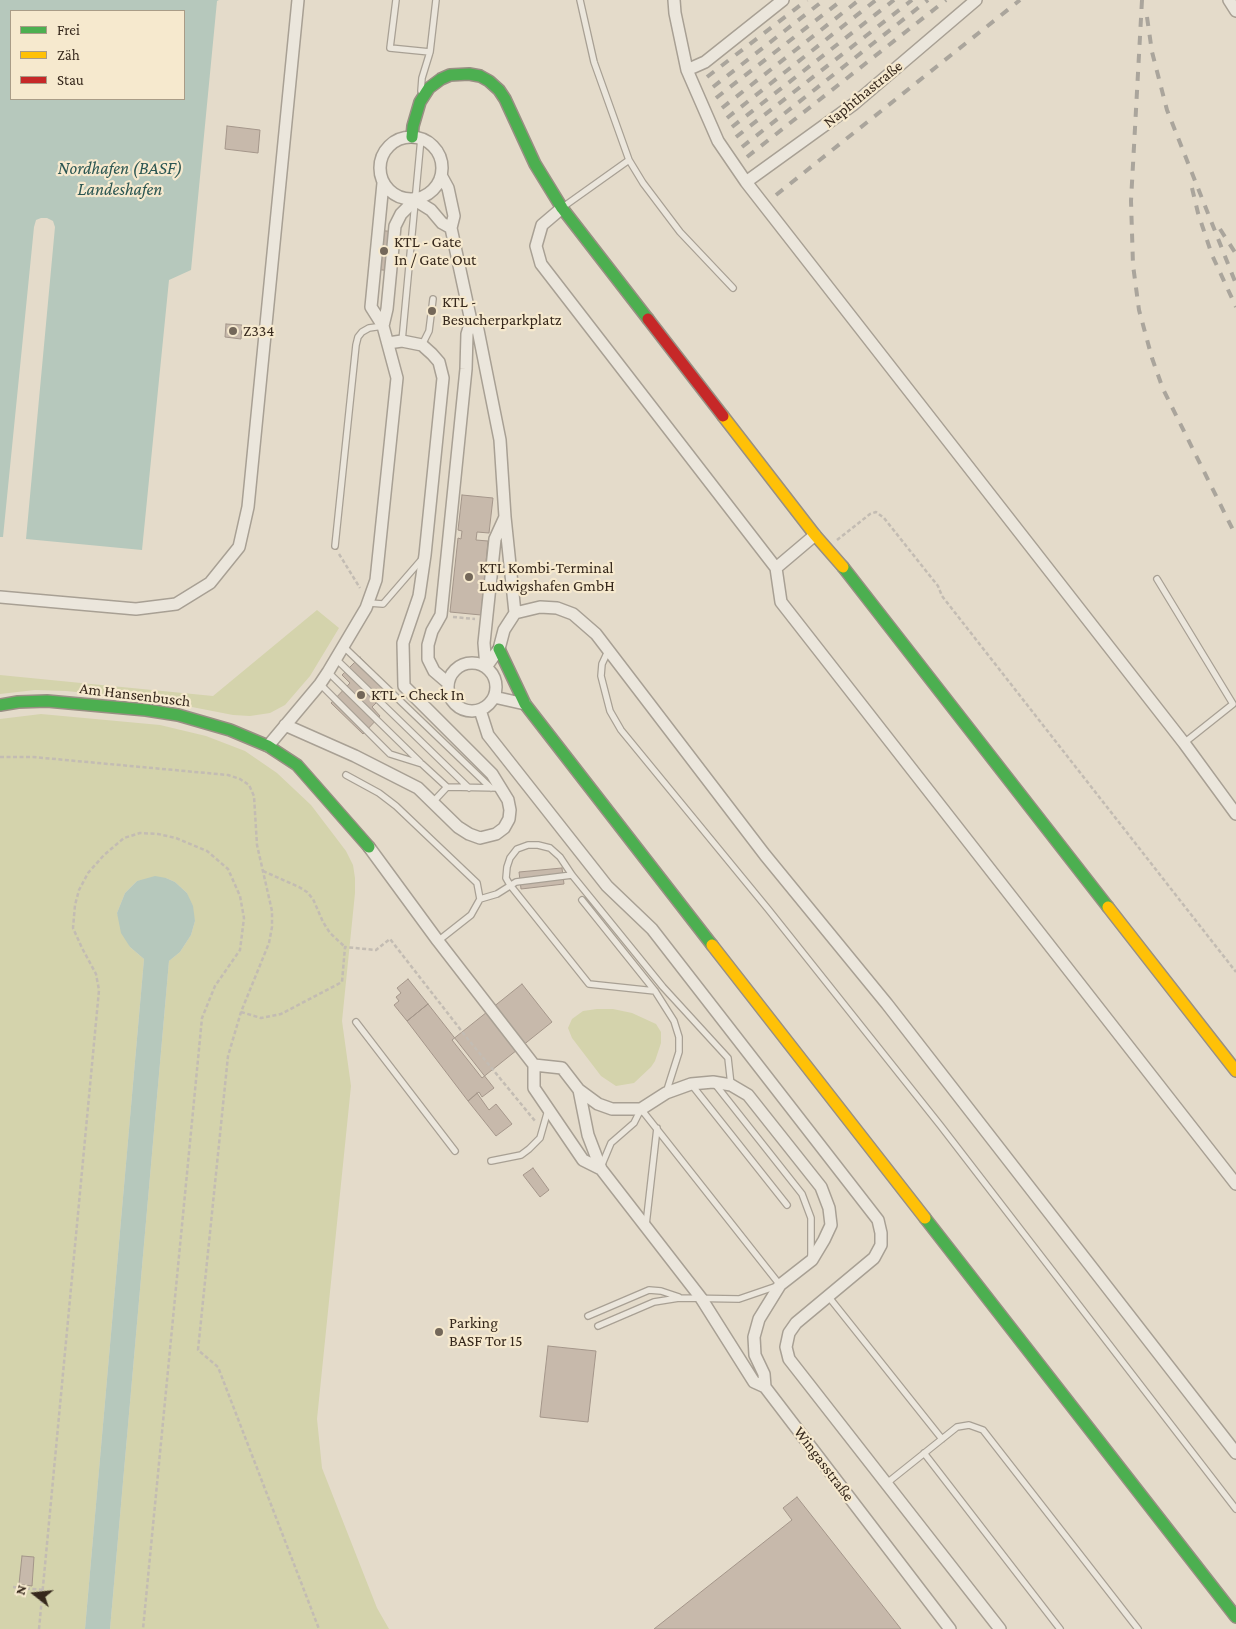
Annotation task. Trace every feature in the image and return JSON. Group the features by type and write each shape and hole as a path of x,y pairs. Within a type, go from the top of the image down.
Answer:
{"street":[{"path":"0,597 136,609 176,604 210,583 239,548 248,507 298,0"},
{"path":"674,0 675,14 687,70 718,141 746,182 1184,743 1236,814"},
{"path":"687,70 705,62 783,0"},
{"name":"Naphthastraße","path":"746,182 854,104 976,0"},
{"path":"1229,0 1236,12"},
{"path":"417,137 413,126 420,102 429,88 450,75 469,74 480,76 489,81 505,99 535,164 562,208 815,535 843,567 1236,1071"},
{"path":"268,746 328,672 369,603 376,580 397,378 383,326 371,307 383,183 380,167 385,151 397,140 417,137 434,147 442,161 442,177 448,188 454,216 451,228 471,321 478,330 500,440 505,517 515,613 504,630 499,649 486,668"},
{"path":"383,326 387,309 395,226 401,214 415,200 432,192 442,177"},
{"path":"383,183 396,196 415,200 431,210 442,223 451,228"},
{"path":"562,208 542,225 536,246 541,264 776,568 781,602 1236,1184"},
{"path":"448,683 434,671 428,659 428,645 432,631 441,616 466,369 467,334 471,321"},
{"path":"285,725 355,756 418,788 458,827 469,834 480,838 488,837 504,828 510,810 508,800 496,788 492,774 404,686 403,643 419,596 426,555 443,378 439,362 422,345 402,341 388,343"},
{"path":"486,668 484,643 495,539 505,517"},
{"path":"776,568 815,535"},
{"path":"515,613 540,607 551,607 573,614 596,634 766,855 887,1004 1236,1453"},
{"path":"499,649 525,704 1236,1617"},
{"path":"473,663 486,668 491,672 496,684 494,697 486,707 472,712 456,706 448,692 448,683 454,671 460,666 473,663"},
{"path":"494,697 525,704"},
{"name":"Am Hansenbusch","path":"0,705 48,701 154,711 204,721 268,746 297,765 310,778 369,847 438,940"},
{"path":"480,710 488,735 494,743 607,886 652,929 878,1220 881,1233 880,1245 874,1258 796,1323 789,1334 786,1346 789,1359 1000,1629"},
{"path":"438,940 534,1065 534,1088 583,1160 600,1169"},
{"path":"534,1065 562,1068 579,1090 598,1104 612,1109 640,1108 666,1093 691,1084 713,1082 731,1085 748,1095 821,1187 829,1208 831,1225 812,1260 780,1285"},
{"path":"579,1090 588,1135 600,1169 701,1298 754,1382 765,1388"},
{"name":"Wingasstraße","path":"780,1285 760,1319 754,1337 755,1355 764,1374 765,1388 950,1629"}],"lane":[{"path":"396,0 390,48 430,52"},
{"path":"420,102 422,78 430,52 436,0"},
{"path":"580,0 594,62 629,160 680,232 733,288"},
{"path":"402,341 415,200 417,137"},
{"path":"562,208 629,160"},
{"path":"422,345 429,331 433,299"},
{"path":"335,546 356,345 358,337 362,332 369,328 383,326"},
{"path":"369,603 383,604 426,555"},
{"path":"1157,579 1233,704 1184,743"},
{"path":"344,647 496,788"},
{"path":"608,651 602,664 601,676 610,711 621,730 768,909 927,1110 1236,1510"},
{"path":"336,659 469,788"},
{"path":"328,672 447,787 496,788"},
{"path":"320,684 390,754 422,764"},
{"path":"346,774 379,793 396,806 477,883 480,899 471,915 438,940"},
{"path":"433,802 447,787"},
{"path":"655,991 589,984 506,878 510,858 518,849 528,845 538,845 550,848 560,857 572,875 663,987 728,1058 731,1085"},
{"path":"480,899 497,894 516,882 572,875"},
{"path":"582,900 655,991 674,1021 679,1036 679,1052 666,1093"},
{"path":"356,1022 455,1151"},
{"path":"713,1082 802,1194 811,1218 812,1260"},
{"path":"691,1084 787,1205"},
{"path":"491,1161 521,1155 540,1138 548,1108"},
{"path":"598,1326 654,1302 679,1298 739,1299 780,1285 640,1108 634,1123 611,1143 600,1169"},
{"path":"646,1228 656,1128"},
{"path":"588,1316 649,1290 660,1291 679,1298"},
{"path":"828,1296 942,1439"},
{"path":"887,1483 957,1427 969,1424 983,1430 1138,1629"},
{"path":"924,1453 1060,1629"}],"path":[{"path":"829,552 839,537 870,514 876,512 884,518 938,586 942,596 1236,972"},
{"path":"441,616 487,620"},
{"path":"0,758 33,757 228,776 240,779 249,785 254,796 257,845 272,910 272,927 269,943 241,1012 228,1056 198,1350 218,1368 319,1629"},
{"path":"40,1629 100,990 96,974 73,928 74,905 88,873 104,855 124,838 140,833 176,838 207,851 228,869 240,896 244,918 240,950 216,986 202,1018 143,1629"},
{"path":"263,871 307,892 313,899 330,933 345,947 376,950 390,939 467,1038 543,1130"},
{"path":"241,1012 261,1018 272,1017 342,982 345,947"},
{"path":"13,1587 44,1590"}],"green space":[{"path":"317,610 339,628 310,676 285,705 270,713 250,716 233,715 156,700 66,691 35,690 0,694 0,675 213,696"},
{"path":"41,714 160,725 206,736 245,751 277,773 311,805 346,851 353,865 355,893 342,1021 351,1086 317,1419 322,1468 377,1608 389,1629 110,1629 169,961 180,952 191,935 195,921 187,893 175,882 166,878 137,881 125,893 117,913 130,947 144,959 85,1629 0,1629 0,719"},
{"path":"613,1009 632,1013 656,1024 661,1032 661,1043 655,1061 634,1083 616,1086 601,1076 572,1038 568,1028 572,1019 583,1011"}],"water":[{"name":"Nordhafen (BASF) Landeshafen","path":"0,0 219,0 217,1 191,270 169,280 142,550 26,539 55,227 53,221 47,218 36,220 34,227 3,537 0,537"},
{"path":"155,876 175,882 187,893 193,906 195,921 191,935 180,952 169,961 110,1629 85,1629 144,959 130,947 121,933 117,913 125,893 137,881"}],"building":[{"path":"227,126 260,130 258,153 225,149"},
{"name":"KTL - Gate In / Gate Out","path":"377,230 396,232 392,271 373,269"},
{"name":"Z334","path":"226,324 242,325 241,339 225,337"},
{"name":"KTL Kombi-Terminal Ludwigshafen GmbH","path":"462,495 493,498 489,533 477,532 476,540 488,541 481,615 450,612 458,538 461,539 462,531 458,530"},
{"name":"KTL - Check In","path":"360,657 391,688 372,707 380,716 363,734 331,703 350,683 342,675"},
{"path":"562,868 564,884 521,889 519,872"},
{"path":"408,979 428,1004 407,1021 394,1005 399,1001 396,997 401,993 397,988"},
{"path":"522,984 552,1022 482,1078 452,1040"},
{"path":"428,1004 494,1088 482,1097 479,1092 468,1101 407,1021"},
{"path":"477,1093 489,1110 496,1104 512,1124 496,1136 468,1101"},
{"path":"533,1168 549,1190 540,1197 523,1175"},
{"path":"548,1346 596,1351 588,1422 540,1417"},
{"path":"797,1497 901,1629 654,1629 792,1520 783,1508"},
{"path":"22,1556 34,1557 32,1586 19,1584"}],"railway":[{"path":"707,77 807,0"},
{"path":"713,87 824,0"},
{"path":"716,98 842,0"},
{"path":"722,108 859,0"},
{"path":"727,118 876,0"},
{"path":"732,127 894,0"},
{"path":"736,137 912,0"},
{"path":"742,147 928,0"},
{"path":"747,157 946,0"},
{"path":"776,195 1020,0"},
{"path":"1142,0 1131,201 1133,265 1139,310 1152,358 1163,389 1236,536"},
{"path":"1147,17 1152,52 1167,110 1236,284"},
{"path":"1192,188 1212,255 1236,307"},
{"path":"1220,229 1236,254"}],"traffic: fast":[{"path":"412,137 420,102 429,88 441,79 450,75 469,74 480,76 489,81 505,99 535,164 562,208 648,319"},
{"path":"843,567 1108,907"},
{"path":"499,649 525,704 712,945"},
{"path":"0,705 47,701 146,710 178,715 230,730 268,746 297,765 369,847"},
{"path":"925,1218 1236,1617"}],"traffic: slow":[{"path":"723,416 815,535 843,567"},
{"path":"1108,907 1236,1071"},
{"path":"712,945 925,1218"}],"traffic: jam":[{"path":"648,319 723,416"}],"place":[{"name":"KTL - Gate In / Gate Out","path":"384,251"},
{"name":"KTL - Besucherparkplatz","path":"432,311"},
{"name":"Z334","path":"233,331"},
{"name":"KTL Kombi-Terminal Ludwigshafen GmbH","path":"469,577"},
{"name":"KTL - Check In","path":"361,695"},
{"name":"Parking BASF Tor 15","path":"439,1332"}]}
